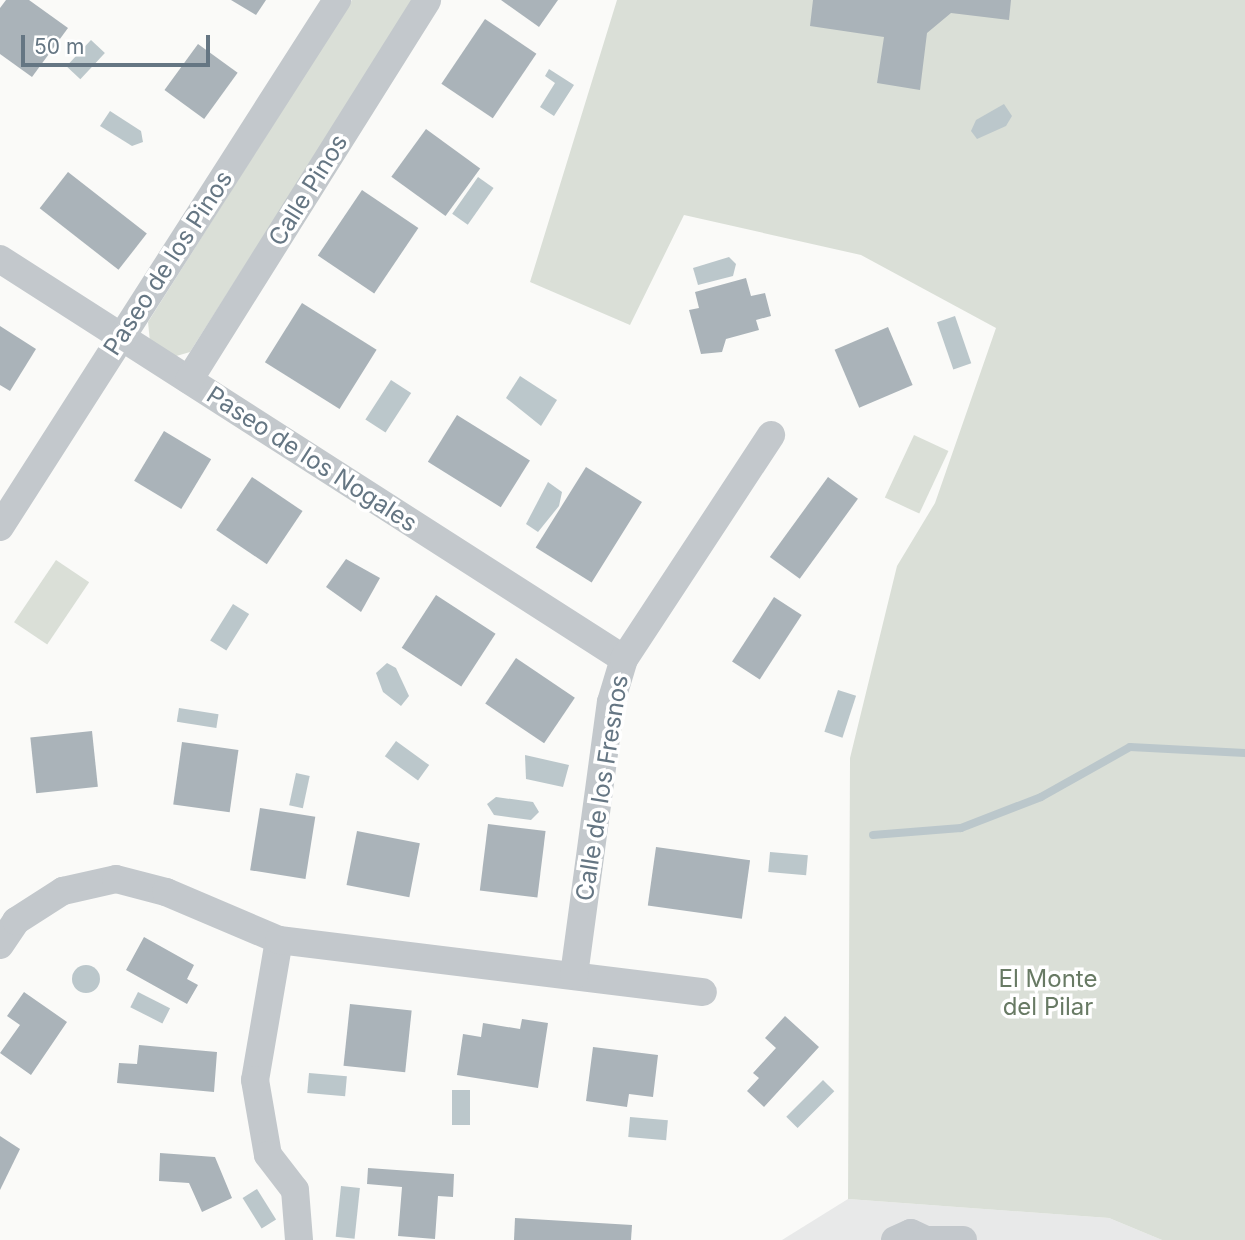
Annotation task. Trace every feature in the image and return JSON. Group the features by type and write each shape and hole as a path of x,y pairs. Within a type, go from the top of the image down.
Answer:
{"street":[{"name":"Paseo de los Pinos","path":"0,527 337,0"},
{"name":"Calle Pinos","path":"189,380 427,0"},
{"name":"Paseo de los Nogales","path":"0,259 624,659"},
{"name":"Calle de los Fresnos","path":"574,975 611,702 624,659 771,435"},
{"path":"0,946 16,921 63,891 94,881 134,882 291,939 704,992"},
{"path":"291,939 255,1080 268,1155 295,1191 299,1240"},
{"path":"895,1240 911,1233 926,1240 963,1240"}],"shaded area":[{"path":"91,40 105,53 80,79 66,66"},
{"path":"549,69 574,85 554,116 540,107 555,83 545,76"},
{"path":"1004,104 1012,116 1006,126 977,139 971,131 976,120"},
{"path":"110,111 141,131 143,142 132,146 100,126"},
{"path":"478,177 494,188 468,225 452,214"},
{"path":"729,257 736,264 733,276 698,285 693,268"},
{"path":"955,316 971,363 953,369 937,322"},
{"path":"520,376 557,400 541,426 506,398"},
{"path":"391,380 411,393 386,432 365,419"},
{"path":"548,482 562,492 559,506 538,532 526,524"},
{"path":"233,604 249,614 226,651 210,640"},
{"path":"387,663 396,668 409,696 401,706 383,692 376,673"},
{"path":"838,690 856,696 842,738 824,732"},
{"path":"179,708 219,714 216,728 177,722"},
{"path":"396,741 429,765 418,780 385,756"},
{"path":"525,755 569,765 563,787 526,779"},
{"path":"296,773 310,776 303,808 289,805"},
{"path":"496,797 533,802 539,812 531,820 494,815 487,804"},
{"path":"770,852 808,855 806,875 768,872"},
{"path":"86,965 96,969 100,979 96,989 86,993 76,989 72,979 76,969"},
{"path":"138,992 170,1008 162,1023 130,1007"},
{"path":"309,1073 347,1076 345,1096 307,1093"},
{"path":"823,1080 834,1091 798,1128 786,1117"},
{"path":"452,1090 470,1090 470,1125 452,1125"},
{"path":"630,1117 668,1120 666,1140 628,1137"},
{"path":"341,1186 360,1188 355,1239 336,1237"},
{"path":"257,1189 276,1220 262,1229 243,1198"},
{"path":"848,1199 1109,1218 1162,1240 782,1240"}],"green space":[{"path":"352,0 414,0 190,352 173,357 150,342 148,322"},
{"name":"El Monte del Pilar","path":"617,0 1245,0 1245,1240 1162,1240 1109,1218 848,1199 850,758 897,566 935,503 996,328 861,255 684,215 630,325 530,282"},
{"path":"914,435 948,451 919,514 885,498"},
{"path":"56,560 89,582 47,645 14,622"}],"building":[{"path":"6,0 29,0 68,28 32,77 0,54 0,8"},
{"path":"231,0 266,0 256,15"},
{"path":"501,0 558,0 539,27"},
{"path":"813,0 1011,0 1009,20 951,13 927,33 920,90 877,83 884,37 810,26"},
{"path":"485,19 536,54 493,118 441,84"},
{"path":"198,44 238,73 204,119 164,90"},
{"path":"426,129 480,168 446,216 391,177"},
{"path":"68,172 147,234 118,270 40,208"},
{"path":"362,190 418,228 374,294 318,255"},
{"path":"746,278 751,296 765,293 771,316 756,320 759,330 726,339 722,352 701,354 689,310 699,308 695,292"},
{"path":"302,303 377,350 340,409 265,362"},
{"path":"0,326 36,349 10,391 0,385"},
{"path":"888,327 913,385 859,408 835,350"},
{"path":"457,415 530,461 501,507 428,462"},
{"path":"164,431 211,459 181,509 134,481"},
{"path":"586,467 642,502 592,583 536,548"},
{"path":"252,477 303,511 267,564 216,530"},
{"path":"828,477 858,499 800,579 770,557"},
{"path":"346,559 380,578 361,612 326,587"},
{"path":"436,595 496,634 461,687 402,648"},
{"path":"774,597 802,615 760,680 732,662"},
{"path":"516,658 575,698 544,743 485,704"},
{"path":"92,731 98,787 36,793 30,737"},
{"path":"182,742 238,750 230,812 173,804"},
{"path":"260,808 315,817 305,879 250,870"},
{"path":"488,824 546,831 537,898 480,891"},
{"path":"357,831 420,843 409,897 347,885"},
{"path":"656,847 750,860 742,919 648,905"},
{"path":"144,937 194,965 187,979 198,985 187,1004 126,970"},
{"path":"24,992 67,1022 31,1075 0,1053 20,1025 7,1016"},
{"path":"350,1004 412,1010 405,1072 344,1066"},
{"path":"785,1016 819,1047 764,1107 747,1091 759,1078 753,1073 776,1048 765,1038"},
{"path":"522,1019 548,1023 538,1088 457,1075 463,1034 481,1037 483,1023 520,1029"},
{"path":"139,1045 217,1052 214,1092 117,1083 119,1063 137,1064"},
{"path":"593,1047 658,1055 653,1097 629,1094 627,1107 586,1101"},
{"path":"0,1136 20,1149 0,1190"},
{"path":"160,1153 215,1157 232,1198 202,1212 189,1183 159,1181"},
{"path":"368,1168 454,1174 453,1197 438,1196 435,1239 398,1236 402,1187 367,1184"},
{"path":"515,1218 632,1225 631,1240 514,1240"}],"waterway":[{"path":"873,835 961,828 1041,797 1130,747 1245,753"}]}
